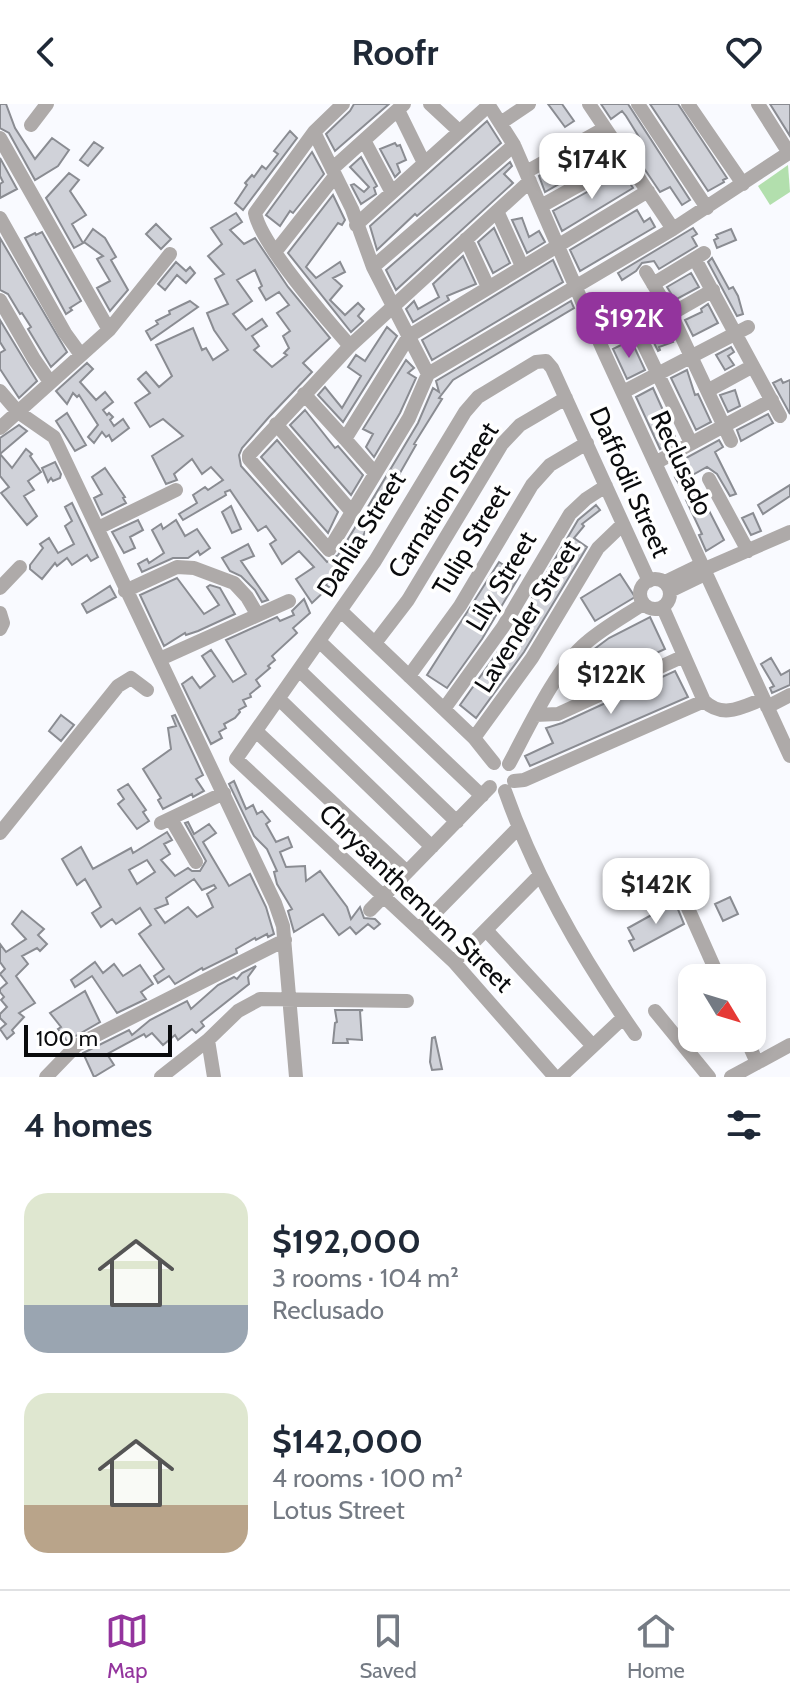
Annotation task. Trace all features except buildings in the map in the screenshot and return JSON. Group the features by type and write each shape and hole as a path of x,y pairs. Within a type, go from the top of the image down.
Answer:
{"street":[{"path":"31,125 47,104"},
{"path":"343,104 314,132 255,213 276,251 319,311 350,346"},
{"path":"430,104 459,131"},
{"path":"356,225 489,104"},
{"name":"Reclusado","path":"489,104 514,145 655,463 790,756"},
{"path":"502,122 529,104"},
{"path":"589,104 673,229"},
{"path":"638,104 707,208"},
{"path":"688,104 743,184"},
{"path":"605,128 528,176 497,211 350,346 251,450 249,459 326,556 409,418 428,374 690,219 789,152 758,104"},
{"path":"276,251 334,172 401,107 424,163"},
{"path":"314,132 352,209 373,267 428,374"},
{"path":"0,138 109,330"},
{"path":"365,142 391,191"},
{"path":"373,267 514,145"},
{"path":"541,206 626,159"},
{"path":"345,439 409,336 648,191"},
{"path":"497,211 522,266"},
{"path":"0,218 65,333 81,355"},
{"path":"466,239 488,287"},
{"path":"0,428 109,330 170,254"},
{"path":"731,441 709,390 650,278 700,256 713,290 742,330 753,366 780,416"},
{"path":"671,314 713,290"},
{"path":"0,300 50,382"},
{"path":"623,392 742,330"},
{"path":"640,337 691,443"},
{"name":"Daffodil Street","path":"546,361 552,368 649,581"},
{"name":"Dahlia Street","path":"236,759 391,536 465,412 490,389 536,362 546,361"},
{"path":"709,390 753,366"},
{"path":"0,391 18,412 54,437 275,903 285,940 296,1077"},
{"path":"304,394 374,472"},
{"name":"Carnation Street","path":"375,643 408,600 502,444 520,425 566,398"},
{"path":"655,463 772,400"},
{"path":"276,424 351,511"},
{"name":"Tulip Street","path":"409,676 460,606 532,485 550,465 587,443"},
{"path":"709,479 748,551"},
{"name":"Lily Street","path":"444,709 498,636 570,514 606,486"},
{"path":"98,528 176,490"},
{"name":"Lavender Street","path":"474,738 532,658 598,548 611,532 623,524"},
{"path":"667,587 696,567 705,569 790,532"},
{"path":"125,591 184,566 228,579 247,597 257,614"},
{"path":"0,588 20,567"},
{"path":"660,580 667,587 669,601 663,608 652,609 643,604 640,594 649,581 660,580"},
{"path":"160,659 289,601"},
{"path":"486,792 486,771 501,764 585,643 643,604"},
{"path":"663,608 704,701 716,710 725,712 790,695"},
{"path":"341,611 501,764 514,772 510,786 518,828 572,939 635,1034"},
{"path":"0,613 3,623 0,629"},
{"path":"319,641 486,792"},
{"path":"535,715 558,714 684,656"},
{"path":"299,670 457,822"},
{"path":"0,833 118,686 131,678 147,690"},
{"path":"279,699 432,847"},
{"path":"370,910 486,792 510,786 704,701"},
{"path":"256,731 407,872"},
{"name":"Chrysanthemum Street","path":"236,759 420,928 558,1077"},
{"path":"196,862 166,821 224,793"},
{"path":"420,928 518,828"},
{"path":"454,962 540,875"},
{"path":"687,906 713,964"},
{"path":"486,930 593,1046"},
{"path":"46,1077 77,1045 285,940"},
{"path":"161,1077 250,1002 269,997 407,1001"},
{"path":"655,1011 709,1077"},
{"path":"558,1077 623,1018"},
{"path":"208,1040 214,1077"},
{"path":"731,1077 790,1045"},
{"path":"752,1052 757,1063"}],"green space":[{"path":"788,165 790,192 770,205 758,186"}]}
